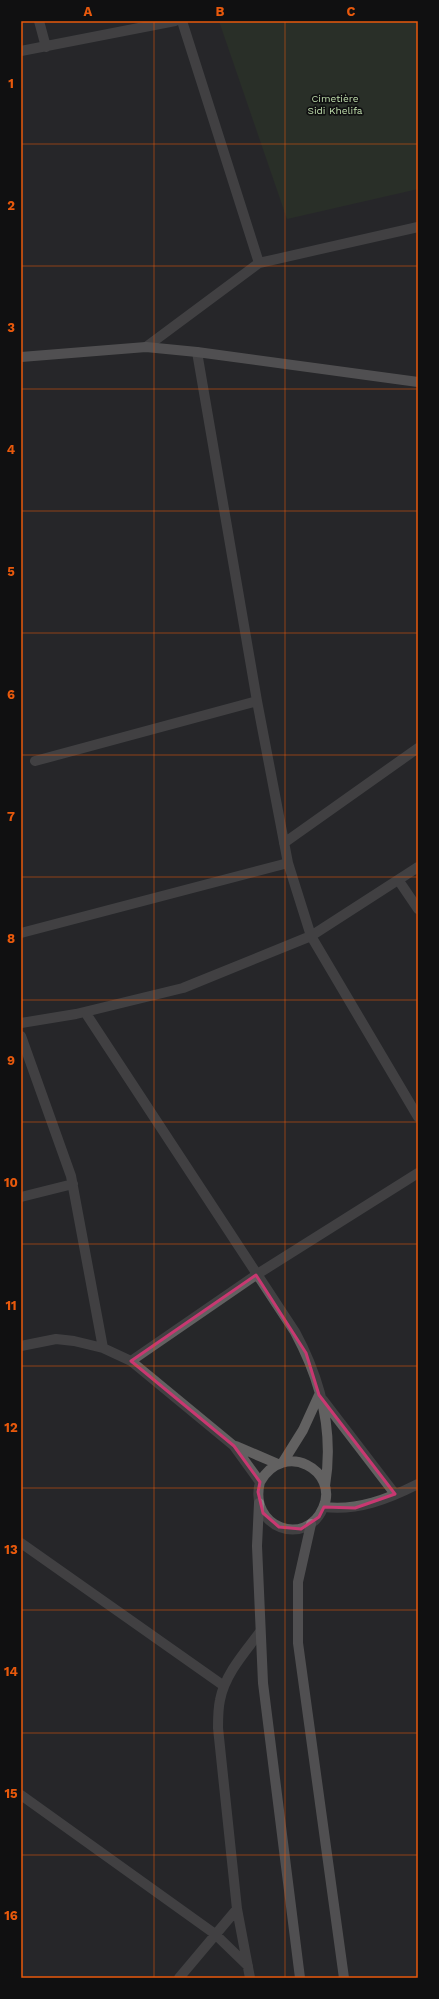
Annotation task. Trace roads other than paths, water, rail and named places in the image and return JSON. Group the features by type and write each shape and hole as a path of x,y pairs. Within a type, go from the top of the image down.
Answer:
{"street":[{"path":"38,21 46,47"},
{"path":"21,51 175,21"},
{"path":"182,21 259,262"},
{"path":"146,347 259,262 418,227"},
{"path":"21,357 146,347 197,352 418,382"},
{"path":"197,352 257,701 288,863 311,936 418,1117"},
{"path":"35,761 257,701"},
{"path":"284,843 418,748"},
{"path":"21,933 288,863"},
{"path":"21,1024 85,1012 183,988 311,936 418,868"},
{"path":"398,881 418,909"},
{"path":"85,1012 256,1275 295,1332 314,1370 319,1395 326,1418 329,1440 329,1463 325,1486 326,1497 324,1507 319,1517 311,1524 290,1530 279,1528 270,1521 262,1513 258,1503"},
{"path":"21,1036 73,1184 103,1348"},
{"path":"131,1361 256,1275 418,1173"},
{"path":"21,1197 73,1184"},
{"path":"21,1346 56,1339 74,1341 103,1348 131,1361 234,1446 260,1482"},
{"path":"280,1463 303,1430 319,1395"},
{"path":"319,1395 395,1494"},
{"path":"234,1446 280,1463"},
{"path":"300,1978 263,1683 256,1546 258,1492 260,1482 270,1469 280,1463 294,1461 304,1463 314,1468 321,1476 325,1486"},
{"path":"324,1507 340,1509 355,1508 418,1484"},
{"path":"311,1524 298,1582 298,1643 344,1978"},
{"path":"21,1543 224,1686"},
{"path":"250,1978 237,1909 218,1728 220,1700 224,1686 230,1674 260,1632"},
{"path":"21,1795 215,1934 248,1966"},
{"path":"179,1978 237,1909"}],"park label":[{"name":"Cimetière Sidi Khelifa","path":"335,104"}]}
